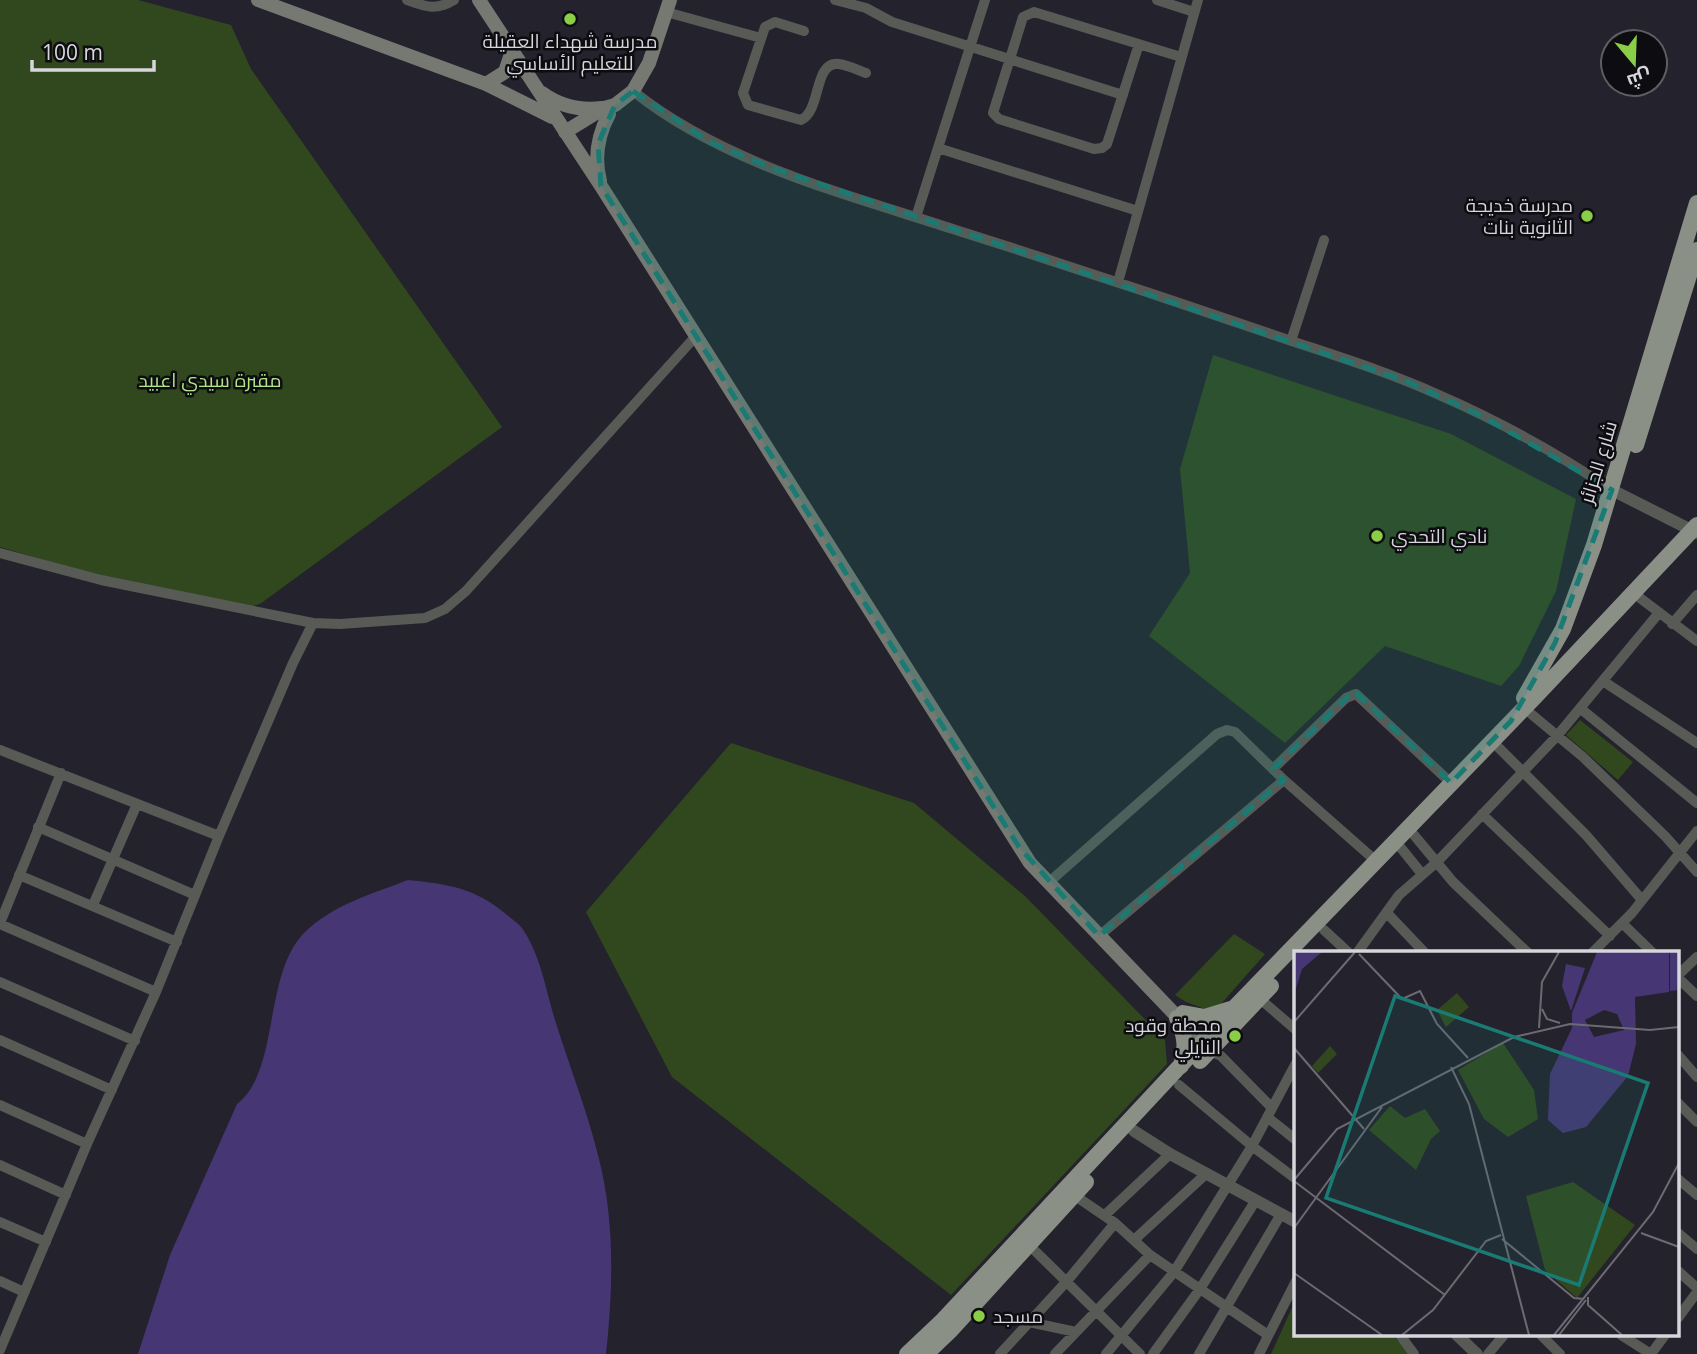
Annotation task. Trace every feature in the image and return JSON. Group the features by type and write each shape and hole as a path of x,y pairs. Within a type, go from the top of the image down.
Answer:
{"main road":[{"path":"480,0 601,186 1019,847 1048,883 1099,936 1212,1046"},
{"path":"261,1 486,84 557,119"},
{"path":"568,136 632,91 649,63 668,6"},
{"path":"486,84 505,72 512,51"},
{"path":"535,86 550,98 567,106 610,109"},
{"path":"601,186 597,165 598,144 610,109"},
{"name":"شارع الجزائر","path":"1535,697 1571,626 1697,203"},
{"name":"شارع الجزائر","path":"1521,718 1571,610 1614,488 1648,410 1697,250"},
{"path":"915,1353 1181,1067 1212,1046 1236,1006 1451,783 1521,718 1640,598 1696,530"},
{"path":"1304,951 1498,747 1535,697 1696,530"},
{"path":"915,1353 950,1331 1212,1046 1294,961"},
{"path":"1180,1015 1213,1016 1236,1006"},
{"path":"1180,1015 1185,1040 1181,1067"},
{"path":"942,1354 950,1331"}],"street":[{"path":"407,0 433,8 454,0"},
{"path":"835,0 866,8 892,22 1123,95"},
{"path":"916,217 985,0"},
{"path":"1157,0 1194,12"},
{"path":"1118,282 1198,0"},
{"path":"668,6 761,38"},
{"path":"1139,44 1107,144 1100,149 995,115 993,107 1023,17 1031,12 1139,44 1181,57"},
{"path":"804,31 772,22 765,27 743,93 751,107 801,120 811,113 822,74 828,67 840,64 866,73"},
{"path":"632,91 669,118 724,149 808,181 1118,282 1404,380 1532,442 1696,530"},
{"path":"938,148 1138,211"},
{"path":"1292,341 1324,240"},
{"path":"0,553 111,583 313,623 412,621 436,614 466,591 695,337"},
{"path":"1640,598 1697,641"},
{"path":"1672,624 1696,598"},
{"path":"1358,951 1399,895 1437,862 1557,736 1658,614"},
{"path":"1,1343 87,1144 135,1041 219,836 293,663 313,623"},
{"path":"1603,681 1697,743"},
{"path":"1273,769 1346,698 1356,694 1451,783"},
{"path":"1581,709 1697,803"},
{"path":"1521,718 1557,736 1583,757 1697,872"},
{"path":"1048,883 1223,731 1235,733 1376,861"},
{"path":"1498,747 1586,835 1642,900"},
{"path":"0,750 219,836"},
{"path":"61,773 0,923 156,992"},
{"path":"1099,936 1284,780"},
{"path":"93,905 136,804"},
{"path":"1482,814 1610,936"},
{"path":"38,827 195,895"},
{"path":"1595,951 1642,900 1697,831"},
{"path":"1414,835 1453,882 1526,951"},
{"path":"1401,848 1422,874"},
{"path":"19,875 177,942"},
{"path":"1387,913 1423,951"},
{"path":"1622,923 1651,951"},
{"path":"1324,930 1347,951"},
{"path":"1680,974 1697,957"},
{"path":"1680,978 1697,996"},
{"path":"0,982 135,1041"},
{"path":"1259,998 1294,1028"},
{"path":"0,1040 112,1090"},
{"path":"1212,1046 1294,1138"},
{"path":"1680,1057 1697,1077"},
{"path":"1107,1354 1174,1272 1252,1146 1294,1067"},
{"path":"1179,1084 1294,1178"},
{"path":"1680,1104 1695,1115"},
{"path":"0,1105 87,1144"},
{"path":"1134,1131 1170,1154 1294,1221"},
{"path":"1105,1215 1170,1154"},
{"path":"0,1165 66,1195"},
{"path":"1133,1240 1207,1174"},
{"path":"1680,1181 1697,1195"},
{"path":"1074,1195 1105,1215 1150,1255 1268,1335"},
{"path":"1153,1354 1200,1289 1256,1200"},
{"path":"1199,1354 1281,1214"},
{"path":"0,1222 46,1242"},
{"path":"1000,1354 1067,1281 1115,1223"},
{"path":"1680,1235 1697,1249"},
{"path":"1029,1245 1140,1354"},
{"path":"1055,1354 1150,1255"},
{"path":"1680,1273 1697,1290 1680,1315"},
{"path":"0,1281 24,1292"},
{"path":"1259,1354 1294,1285"},
{"path":"1029,1322 1076,1332"},
{"path":"1401,1336 1414,1354"},
{"path":"1458,1336 1477,1354"},
{"path":"1488,1354 1503,1336"},
{"path":"1542,1336 1560,1354"},
{"path":"1622,1336 1651,1354 1664,1336"},
{"path":"1633,1343 1638,1354"}],"highlighted area":[{"path":"633,91 710,142 775,169 1404,380 1478,414 1612,490 1555,643 1511,721 1451,783 1354,691 1273,769 1284,780 1099,936 1019,847 601,186 598,144 615,105"}],"green space":[{"name":"مقبرة سيدي اعبيد","path":"0,0 138,0 231,25 251,69 502,427 260,604 249,607 88,573 0,547"},
{"name":"نادي التحدي","path":"1213,355 1451,434 1576,499 1556,591 1519,666 1501,686 1385,646 1285,743 1149,636 1190,573 1180,469"},
{"path":"1580,720 1633,762 1618,780 1566,735"},
{"path":"731,743 914,803 1026,897 1165,1040 1167,1064 951,1295 672,1077 586,912"},
{"path":"1234,934 1265,954 1221,1004 1208,1010 1175,995"},
{"path":"1294,1303 1294,1336 1393,1336 1411,1354 1271,1354"}],"shaded area":[{"path":"408,880 436,883 483,898 520,926 534,950 590,1125 604,1183 611,1256 606,1354 138,1354 170,1255 237,1104 251,1089 260,1069 282,973 291,951 304,933 327,915 353,901"}],"place":[{"name":"مدرسة شهداء العقيلة للتعليم الأساسي","path":"570,19"},
{"name":"مدرسة خديجة الثانوية بنات","path":"1587,216"},
{"name":"نادي التحدي","path":"1377,536"},
{"name":"محطة وقود النايلي","path":"1235,1036"},
{"name":"مسجد","path":"979,1316"}]}
